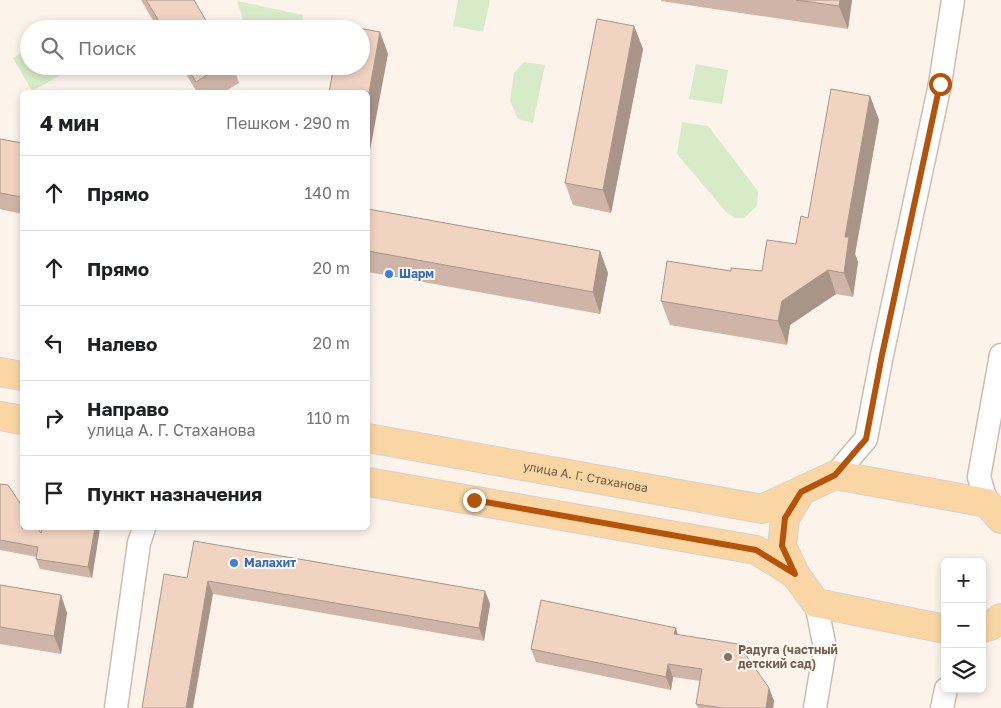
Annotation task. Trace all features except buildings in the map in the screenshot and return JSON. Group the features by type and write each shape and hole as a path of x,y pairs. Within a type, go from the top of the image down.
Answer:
{"main road":[{"path":"0,372 20,376"},
{"path":"0,416 20,420"},
{"name":"улица А. Г. Стаханова","path":"370,438 762,509 835,475"},
{"path":"835,475 994,511"},
{"path":"370,482 756,550 795,574"},
{"path":"801,492 785,518 782,546 795,574 816,603 941,628"},
{"path":"986,627 1001,618"}],"street":[{"path":"835,475 866,439 940,84 953,0"},
{"path":"994,511 979,477 1001,354"},
{"path":"116,708 139,543 143,530"},
{"path":"815,708 825,648 816,603"},
{"path":"942,708 945,693"}],"green space":[{"path":"458,0 490,0 483,32 453,26"},
{"path":"237,1 303,15 302,20 243,20"},
{"path":"20,54 20,70 13,58"},
{"path":"524,62 545,65 533,123 518,119 510,101 514,73"},
{"path":"696,64 728,70 722,104 689,99"},
{"path":"23,75 61,75 34,90 31,90"},
{"path":"682,122 708,126 758,191 757,206 744,218 735,218 726,212 677,154"}],"place":[{"name":"Шарм","path":"389,274"},
{"name":"Малахит","path":"234,563"},
{"name":"Радуга (частный детский сад)","path":"728,657"}],"route":[{"path":"474,500 756,550 795,574 782,546 785,518 801,492 835,475 866,439 940,84"}]}
